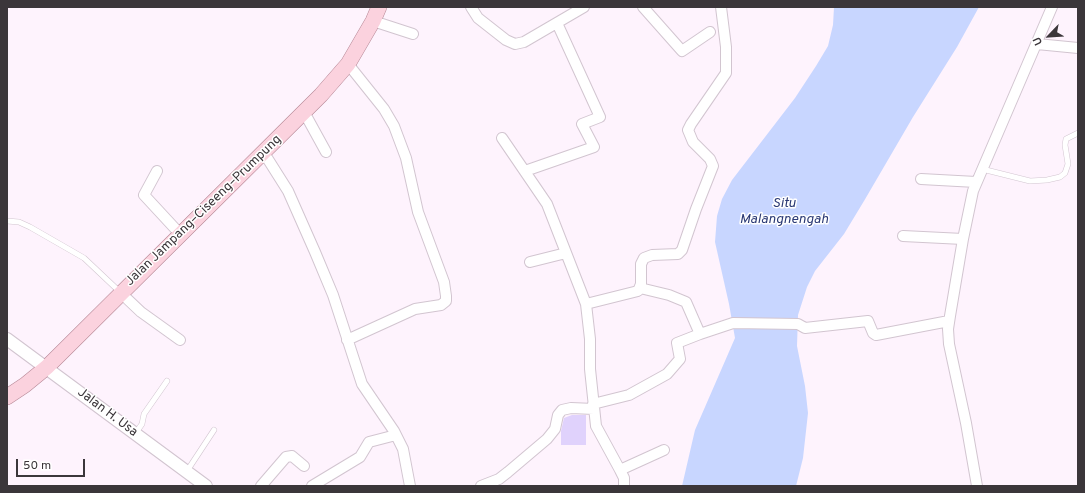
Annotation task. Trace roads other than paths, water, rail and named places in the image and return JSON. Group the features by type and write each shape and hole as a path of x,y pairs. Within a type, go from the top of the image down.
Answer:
{"main road":[{"name":"Jalan Jampang–Ciseeng–Prumpung","path":"7,397 47,367 304,112 348,64 376,14"}],"street":[{"path":"471,7 478,18 506,40 515,44 524,42 584,7"},
{"path":"643,7 682,51 710,32"},
{"path":"586,304 638,291 640,288 641,264 644,258 652,255 672,256 678,254 682,250 696,208 711,172 712,162 693,142 688,130 726,73 726,47 721,7"},
{"path":"977,486 966,423 949,344 950,321 963,239 976,182 1052,7"},
{"path":"376,14 413,34"},
{"path":"525,171 594,148 582,124 600,117 556,23"},
{"path":"1037,44 1078,48"},
{"path":"347,340 415,309 441,305 446,301 444,282 418,212 406,158 394,126 384,109 348,64"},
{"path":"304,112 326,152"},
{"path":"502,138 547,204 586,304 590,339 590,369 594,407 599,434 624,478 624,486"},
{"path":"264,153 288,191 333,295 362,384 396,435 407,461 410,486"},
{"path":"157,171 144,195 181,235"},
{"path":"921,179 976,182"},
{"path":"903,236 963,239"},
{"path":"530,262 566,252"},
{"path":"640,288 669,295 686,302 700,334"},
{"path":"120,293 141,312 180,340"},
{"path":"481,486 498,479 508,472 547,438 555,429 558,415 562,410 594,407 629,395 667,374 680,359 678,343 700,334 733,323 798,324 805,328 868,321 872,333 876,335 950,321"},
{"name":"Jalan H. Usa","path":"7,338 135,435 206,486"},
{"path":"312,486 360,457 369,442 396,435"},
{"path":"620,470 664,450"},
{"path":"261,486 286,457 292,456 304,466"}],"lane":[{"path":"982,168 1030,181 1047,180 1060,177 1065,173 1068,164 1065,145 1066,139 1078,133"},
{"path":"7,221 19,222 30,227 84,258 120,293"},
{"path":"135,435 142,424 144,414 167,381"},
{"path":"186,472 214,430"}],"water":[{"name":"Situ Malangnengah","path":"834,7 979,7 957,47 913,117 844,234 815,271 807,287 798,315 797,346 805,386 808,413 803,458 796,486 682,486 695,430 735,338 715,242 717,216 722,199 732,180 795,98 828,46 833,25"}]}
